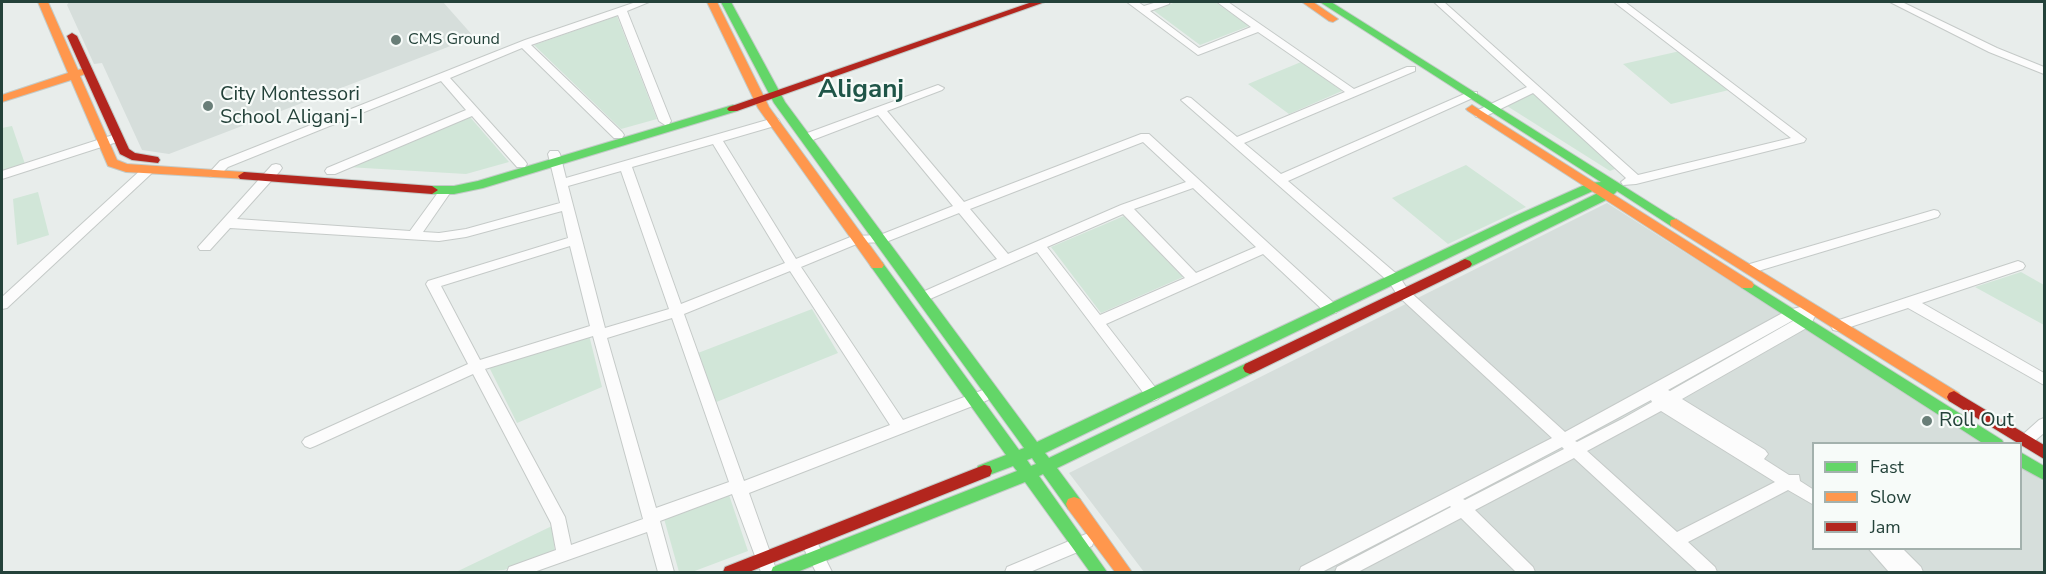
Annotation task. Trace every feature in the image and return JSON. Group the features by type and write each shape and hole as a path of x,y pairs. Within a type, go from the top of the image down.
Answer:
{"street":[{"path":"43,2 124,151 132,156 219,169 446,190 479,185 618,135 758,97"},
{"path":"56,2 112,163 126,168 148,170 219,169 524,44 644,2"},
{"path":"712,2 758,97 774,122 1100,573"},
{"path":"726,2 774,92 1124,573"},
{"path":"205,247 271,173 331,171 462,177 494,172 520,164 555,158 774,92 957,27 1019,2"},
{"path":"957,27 1040,2"},
{"path":"1132,2 1198,52 1259,28"},
{"path":"1143,10 1165,2"},
{"path":"1222,2 1353,93"},
{"path":"1307,2 1593,186 1611,190 1748,269 1803,315 1838,326 2044,453"},
{"path":"1325,2 1494,107 1611,190 1994,442"},
{"path":"1439,2 1636,180"},
{"path":"779,573 820,565 1047,466 1611,190 1636,180 1800,139 1619,2"},
{"path":"1895,2 1983,45 2044,71"},
{"path":"621,10 665,121"},
{"path":"524,44 618,135"},
{"path":"1235,142 1411,69"},
{"path":"2,99 81,73"},
{"path":"443,77 520,164"},
{"path":"807,138 938,88"},
{"path":"1480,114 1534,88"},
{"path":"1279,180 1473,94"},
{"path":"1187,100 1394,279 1403,293 1709,573"},
{"path":"880,110 1006,261"},
{"path":"331,171 473,111"},
{"path":"561,184 774,122"},
{"path":"310,442 475,367 676,312 858,238 881,239 1145,137 1331,309"},
{"path":"2,175 118,138"},
{"path":"716,139 793,265 900,428"},
{"path":"555,158 599,332 666,573"},
{"path":"625,166 737,488 767,566"},
{"path":"2,303 148,170"},
{"path":"923,297 1125,208 1194,183"},
{"path":"731,573 767,566 809,541 1036,450 1593,186"},
{"path":"414,235 446,190"},
{"path":"226,223 439,237 466,233 567,205"},
{"path":"1125,208 1194,279"},
{"path":"1748,269 1934,214"},
{"path":"565,555 559,522 433,284 575,240"},
{"path":"1039,246 1153,394"},
{"path":"1097,322 1265,248"},
{"path":"1838,326 2018,266"},
{"path":"1909,302 2044,380"},
{"path":"1457,504 1577,450 1803,315"},
{"path":"515,573 993,392"},
{"path":"1307,573 1348,568 1565,439 1662,398"},
{"path":"1662,398 1793,480 1812,496"},
{"path":"2025,441 2044,424"},
{"path":"2022,459 2044,474"},
{"path":"1676,541 1793,480 1812,487"},
{"path":"1457,504 1527,573"},
{"path":"1013,573 1097,535"},
{"path":"809,541 820,565"},
{"path":"1877,550 1900,573"},
{"path":"1891,550 1915,573"}],"shaded area":[{"name":"City Montessori School Aliganj-I","path":"69,2 443,2 474,37 169,154 142,150 102,63 94,64 67,5"},
{"path":"1607,203 1983,442 1812,442 1812,550 2022,550 2022,467 2044,482 2044,572 1144,572 1069,473"}],"green space":[{"path":"1176,2 1215,2 1249,26 1200,45 1153,10"},
{"path":"617,16 657,119 621,129 534,45"},
{"path":"1680,51 1729,90 1671,104 1623,64"},
{"path":"1301,62 1342,91 1289,114 1248,84"},
{"path":"1532,92 1617,168 1610,171 1507,106"},
{"path":"470,117 509,162 466,174 347,167"},
{"path":"12,126 25,164 2,171 2,128"},
{"path":"1466,165 1526,207 1448,244 1392,198"},
{"path":"38,192 49,235 17,245 13,199"},
{"path":"1124,216 1183,277 1101,313 1051,247"},
{"path":"2021,272 2044,285 2044,325 1975,287"},
{"path":"812,309 838,353 714,403 698,353"},
{"path":"589,335 602,387 517,423 489,367"},
{"path":"728,492 748,551 692,572 679,572 663,515"},
{"path":"552,526 555,552 504,570 456,572"}],"traffic: fast":[{"path":"726,2 780,103 1074,504"},
{"path":"1325,2 1676,223"},
{"path":"432,190 454,190 479,185 733,109"},
{"path":"984,471 1036,450 1519,219 1593,186 1616,185"},
{"path":"1465,264 1606,195 1616,185"},
{"path":"877,265 1099,572"},
{"path":"1747,285 1994,442"},
{"path":"779,572 1047,466 1250,368"},
{"path":"2022,459 2044,474"}],"traffic: slow":[{"path":"43,2 112,163 126,168 244,176"},
{"path":"712,2 764,108 877,265"},
{"path":"1307,2 1333,19"},
{"path":"2,99 86,71"},
{"path":"1472,109 1747,285"},
{"path":"1676,223 1954,397"},
{"path":"1074,504 1124,572"}],"traffic: jam":[{"path":"733,109 1040,2"},
{"path":"72,36 124,151 132,156 154,160"},
{"path":"244,176 432,190"},
{"path":"1250,368 1465,264"},
{"path":"1954,397 2044,453"},
{"path":"731,572 984,471"}],"place":[{"name":"CMS Ground","path":"396,40"},
{"name":"City Montessori School Aliganj-I","path":"208,106"},
{"name":"Roll Out","path":"1927,421"}],"district":[{"name":"Aliganj","path":"861,91"}]}
